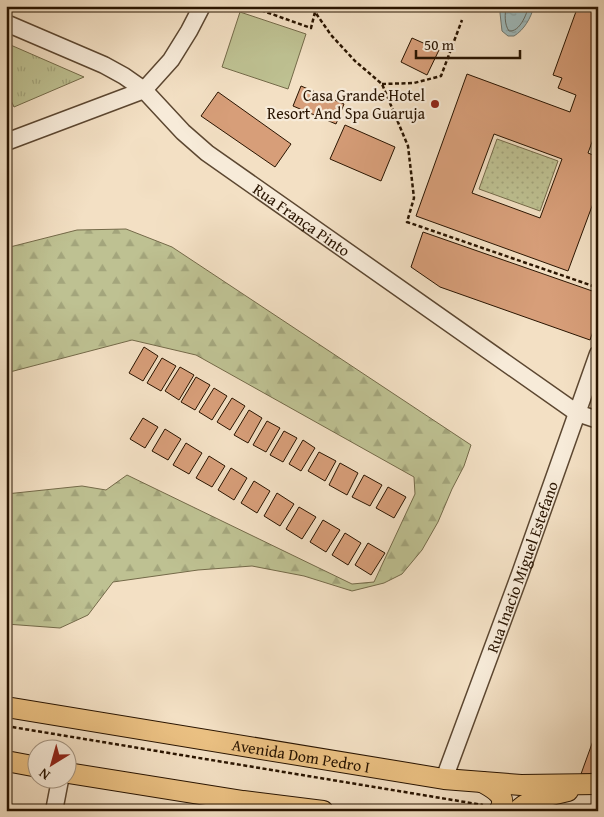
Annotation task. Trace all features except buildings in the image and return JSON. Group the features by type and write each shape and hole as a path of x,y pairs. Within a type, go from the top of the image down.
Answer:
{"main road":[{"name":"Avenida Dom Pedro I","path":"6,707 444,779 521,785 597,784"},
{"path":"6,761 28,765"},
{"path":"78,775 243,806 317,810"},
{"path":"482,782 496,790 502,798 506,810 597,784"}],"street":[{"path":"8,137 144,90 171,60 202,6"},
{"name":"Rua França Pinto","path":"6,23 104,65 124,76 144,90 183,132 207,153 576,413 598,420"},
{"name":"Rua Inacio Miguel Estefano","path":"444,779 598,354"},
{"path":"54,811 58,790"}],"path":[{"path":"249,6 310,28 318,6"},
{"path":"316,12 331,35 355,61 382,84 408,146 414,198 407,222 593,286"},
{"path":"382,84 414,83 441,76 462,20"},
{"path":"6,726 506,810"}],"green space":[{"path":"240,12 306,34 288,89 222,67"},
{"path":"6,43 84,77 14,107 6,90"},
{"path":"497,139 558,161 540,211 479,189"},
{"path":"126,229 172,247 471,445 464,466 438,522 422,550 402,574 384,583 352,591 304,576 252,566 198,570 113,582 88,615 60,628 6,624 6,494 82,486 106,490 127,475 352,584 374,582 415,494 414,477 196,355 132,340 6,373 6,248 77,230"}],"water":[{"path":"501,6 534,6 524,27 514,36 508,36 502,31"}],"place":[{"name":"Casa Grande Hotel Resort And Spa Guaruja","path":"435,104"}]}
